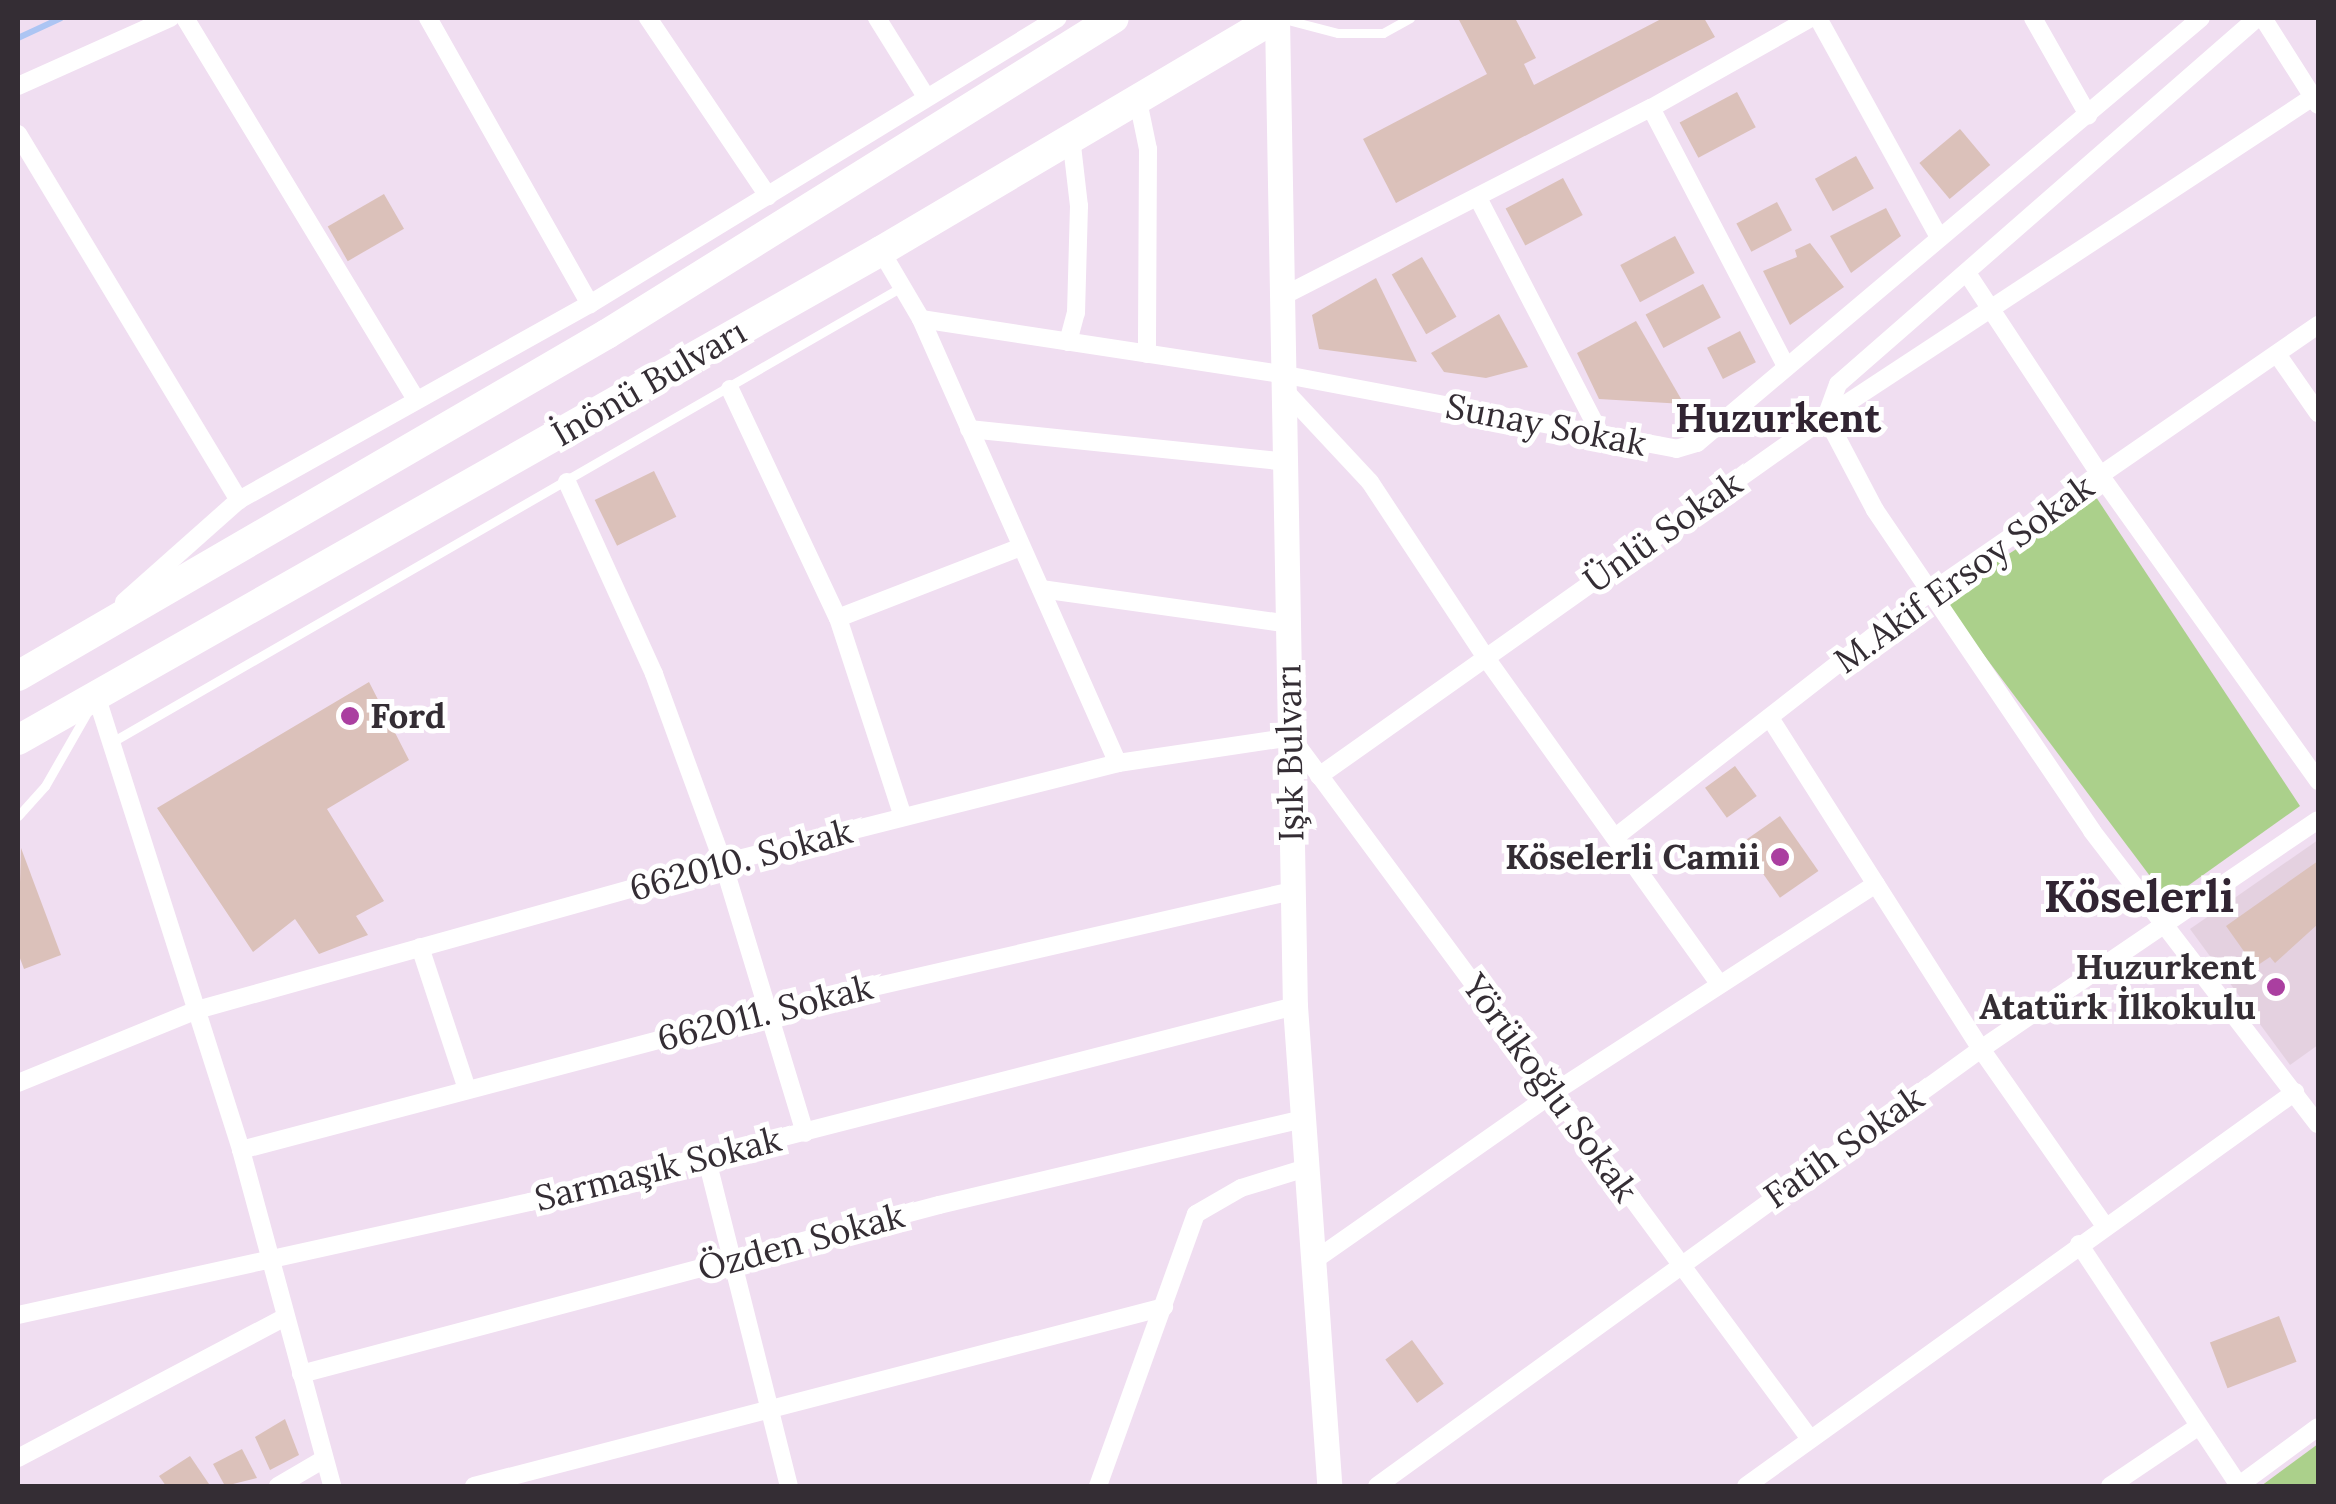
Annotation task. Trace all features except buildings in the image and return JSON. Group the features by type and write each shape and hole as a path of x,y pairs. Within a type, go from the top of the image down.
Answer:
{"highway":[{"name":"İnönü Bulvarı","path":"18,676 607,334 1114,18"},
{"name":"İnönü Bulvarı","path":"18,740 880,251 1137,96 1277,18"}],"main road":[{"name":"Işık Bulvarı","path":"1277,18 1295,1006 1329,1486"}],"street":[{"path":"18,86 170,18"},
{"path":"185,18 416,398"},
{"path":"428,18 590,304"},
{"path":"648,18 768,196"},
{"path":"878,18 925,96"},
{"path":"80,640 239,500 590,304 1058,18"},
{"path":"1285,295 1651,108 1815,18 1939,237"},
{"path":"2033,18 2088,115"},
{"name":"Sunay Sokak","path":"921,319 1148,354 1286,383 1601,435 1649,448 1697,443 2200,18"},
{"path":"2316,101 2260,18 1838,384 1826,417 1874,510 1928,594 2164,931 2318,1124"},
{"path":"1137,96 1148,149 1148,354"},
{"name":"Ünlü Sokak","path":"1320,776 1826,417 2316,101"},
{"path":"1651,108 1786,366"},
{"path":"18,134 239,500"},
{"path":"1068,342 1076,313 1079,206 1071,138"},
{"path":"1478,198 1601,435"},
{"path":"880,251 898,289 921,319 1118,763"},
{"path":"1968,273 2100,475 2318,781"},
{"name":"M.Akif Ersoy Sokak","path":"1618,835 1928,594 2318,325"},
{"path":"2277,354 2318,413"},
{"path":"1286,383 1370,482 1486,658 1618,835 1718,982"},
{"path":"730,389 838,618 903,817"},
{"path":"969,429 1286,462"},
{"path":"567,482 654,674 723,863 805,1133"},
{"path":"838,618 1020,547"},
{"path":"1040,588 1288,624"},
{"path":"96,695 241,1150 332,1486"},
{"path":"1770,718 1982,1049 2105,1226"},
{"name":"662010. Sokak","path":"18,1083 198,1010 723,863 1118,763 1290,737"},
{"name":"Yörükoğlu Sokak","path":"1290,737 1810,1439"},
{"name":"Fatih Sokak","path":"1378,1486 1982,1049 2164,931 2318,820"},
{"path":"1312,1262 1718,982 1876,884"},
{"name":"662011. Sokak","path":"241,1150 769,1011 1292,890"},
{"path":"420,947 468,1088"},
{"name":"Sarmaşık Sokak","path":"18,1315 805,1133 1295,1006"},
{"path":"1746,1486 2078,1244 2295,1092"},
{"name":"Özden Sokak","path":"301,1374 734,1260 1302,1119"},
{"path":"706,1156 767,1409 790,1486"},
{"path":"1098,1486 1196,1214 1241,1188 1306,1168"},
{"path":"2078,1244 2239,1486 2318,1427"},
{"path":"474,1486 1164,1307"},
{"path":"18,1458 285,1318"},
{"path":"2110,1486 2199,1426"},
{"path":"278,1486 324,1460"}],"lane":[{"path":"1277,18 1338,33 1383,33 1410,18"},
{"path":"112,742 898,289"},
{"path":"18,816 45,786 96,695"}],"shaded area":[{"name":"Huzurkent Atatürk İlkokulu","path":"2318,840 2318,1045 2290,1065 2190,929"}],"green space":[{"path":"2096,497 2300,806 2168,900 1941,598"},
{"path":"2318,1444 2318,1486 2261,1486"}],"waterway":[{"path":"18,38 61,18"}],"place":[{"name":"Ford","path":"350,716"},
{"name":"Köselerli Camii","path":"1780,857"},
{"name":"Huzurkent Atatürk İlkokulu","path":"2276,987"}],"district":[{"name":"Huzurkent","path":"1778,418"},
{"name":"Köselerli","path":"2139,896"}]}
